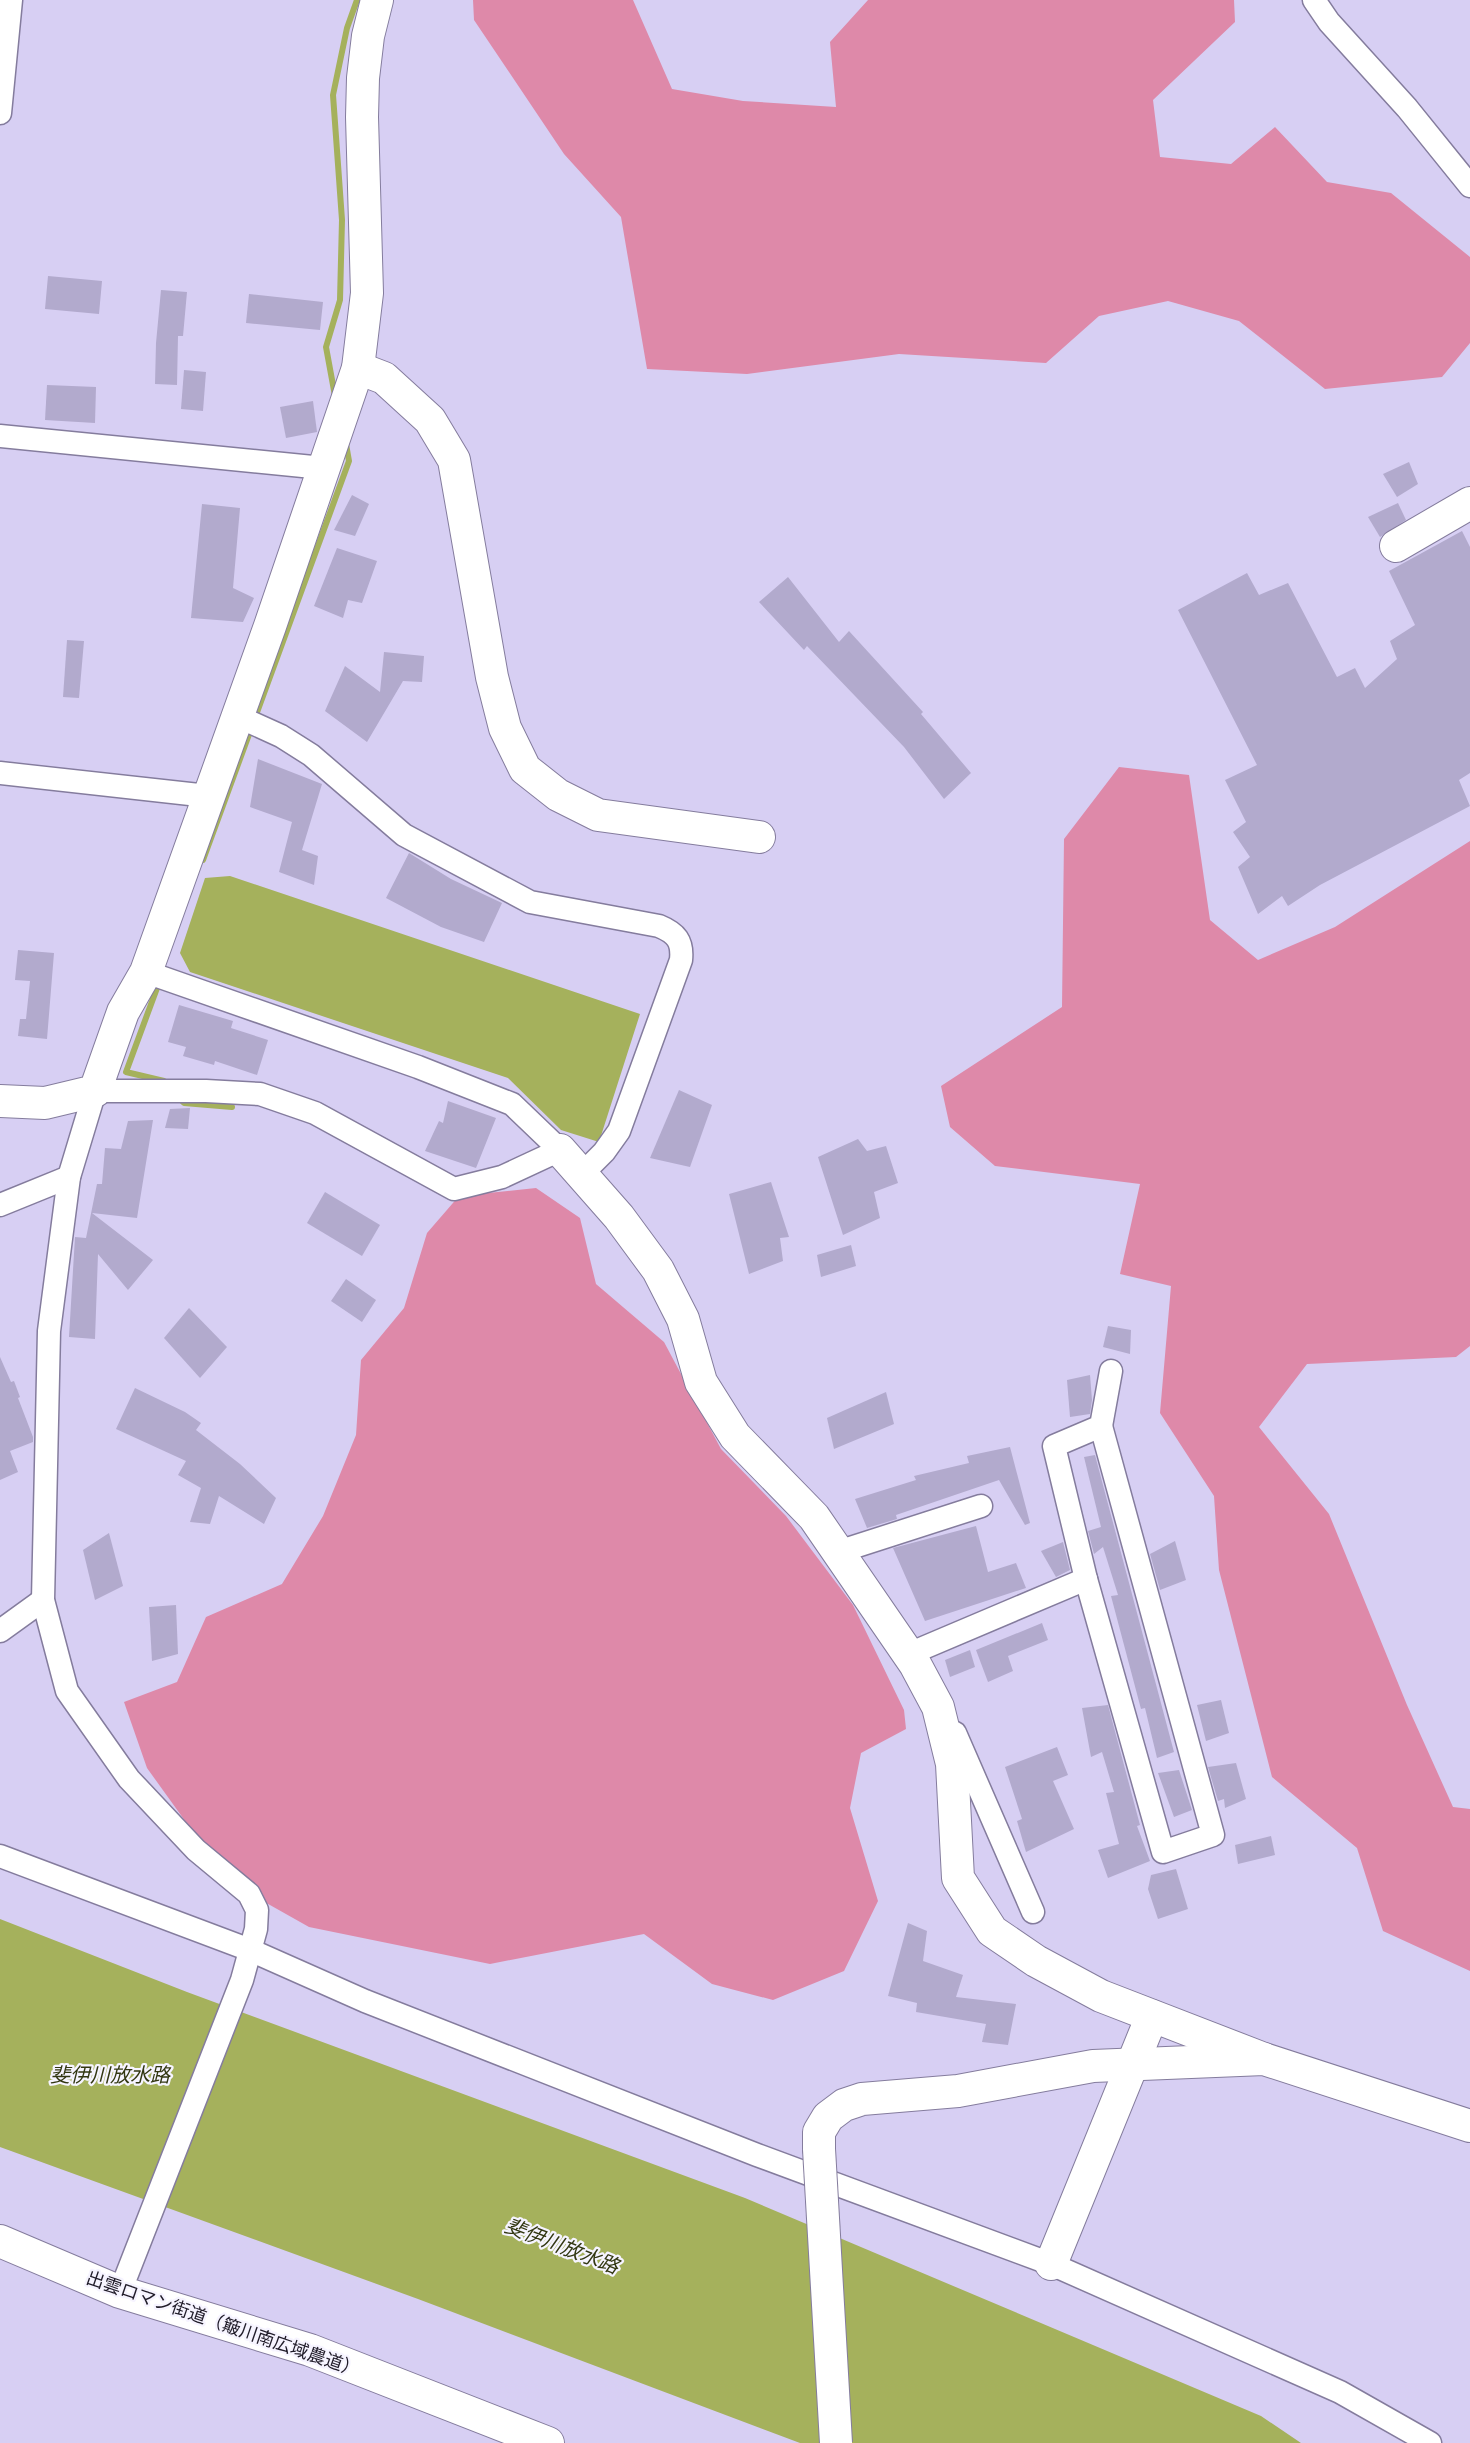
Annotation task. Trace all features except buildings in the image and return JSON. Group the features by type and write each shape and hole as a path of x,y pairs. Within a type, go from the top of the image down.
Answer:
{"street":[{"path":"0,102 10,0"},
{"path":"120,2292 242,1980 256,1929 257,1910 249,1894 196,1850 129,1779 67,1691 43,1600 49,1331 69,1177 95,1091 123,1012 146,972 358,368 367,293 363,78 368,36 377,0"},
{"path":"1314,0 1329,22 1407,108 1470,186"},
{"path":"358,368 384,378 430,420 454,460 492,677 505,728 525,770 558,795 598,815 759,837"},
{"path":"0,436 323,468"},
{"path":"1396,546 1470,503"},
{"path":"237,716 281,736 311,755 404,835 530,902 659,926 672,932 679,939 682,948 681,960 619,1131 604,1152 582,1174"},
{"path":"0,773 208,796"},
{"path":"146,972 418,1067 512,1104 560,1150 619,1217 658,1270 683,1319 701,1382 735,1436 814,1517 909,1654 938,1707 955,1732 1033,1912"},
{"path":"0,1101 45,1103 95,1091 206,1091 260,1094 315,1113 454,1189 502,1178 560,1150"},
{"path":"0,1205 69,1177"},
{"path":"1101,1426 1054,1446 1086,1579 1163,1852 1213,1835 1101,1426 1111,1371"},
{"path":"838,1552 981,1506"},
{"path":"909,1654 1086,1579"},
{"path":"0,1631 43,1600"},
{"path":"938,1707 952,1764 958,1878 992,1930 1036,1961 1101,1996 1264,2059 1470,2126"},
{"path":"0,1856 250,1950 365,2001 757,2155 1051,2264 1340,2392 1430,2443"},
{"path":"1051,2264 1152,2016"},
{"path":"836,2443 819,2149 819,2132 828,2117 844,2104 862,2099 958,2091 1093,2066 1264,2059"},
{"name":"出雲ロマン街道（簸川南広域農道）","path":"0,2241 120,2292 310,2350 531,2440"}],"shaded area":[{"path":"473,0 633,0 672,89 743,101 836,107 830,42 868,0 1234,0 1235,22 1153,100 1160,157 1231,164 1275,127 1327,182 1391,193 1470,257 1470,343 1442,377 1325,389 1239,321 1168,301 1099,316 1046,363 899,354 747,374 647,369 621,217 564,154 474,20"},
{"path":"1119,767 1189,775 1210,920 1258,960 1335,927 1470,841 1470,1346 1456,1357 1307,1364 1259,1427 1329,1514 1407,1705 1453,1807 1470,1809 1470,1971 1383,1931 1357,1848 1272,1777 1219,1570 1214,1496 1160,1413 1171,1286 1120,1274 1140,1184 995,1166 950,1127 941,1086 1062,1007 1064,839"},
{"path":"536,1188 580,1218 596,1284 664,1342 721,1449 786,1516 853,1605 904,1710 906,1729 861,1753 850,1808 878,1901 844,1971 773,2000 712,1984 644,1934 490,1964 309,1927 229,1882 147,1768 124,1702 177,1682 206,1617 282,1584 323,1516 356,1435 361,1360 404,1308 427,1233 459,1196"}],"water":[{"path":"230,876 640,1014 599,1142 561,1130 508,1078 190,972 180,953 205,878"},
{"name":"斐伊川放水路","path":"0,1919 187,1992 745,2198 1261,2416 1301,2443 800,2443 418,2299 0,2147"}],"waterway":[{"path":"335,396 326,347 340,300 342,220 333,95 347,28 357,0"},
{"path":"203,860 349,461 346,444"},
{"path":"160,980 126,1072 164,1081"},
{"path":"179,1098 184,1103 232,1107"}]}
